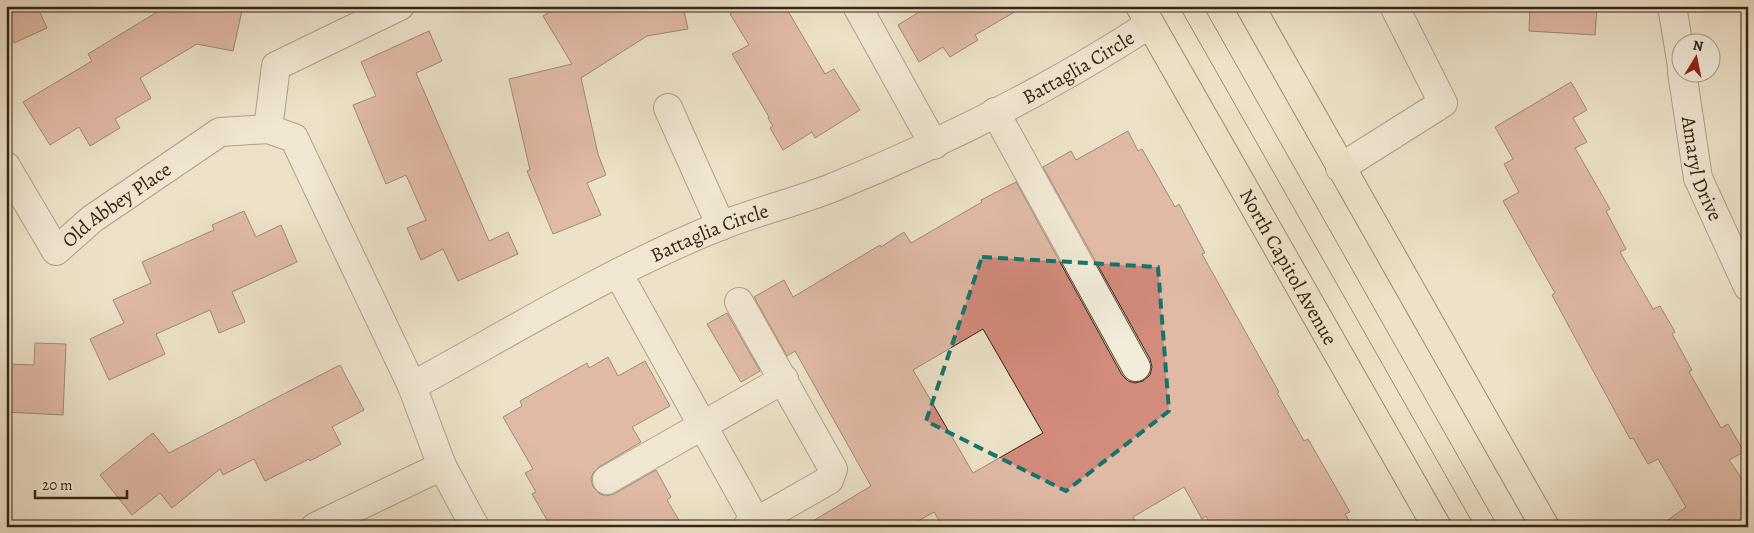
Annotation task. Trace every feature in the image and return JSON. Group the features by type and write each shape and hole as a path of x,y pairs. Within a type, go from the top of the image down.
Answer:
{"main road":[{"path":"1250,6 1340,168 1545,527"},
{"name":"North Capitol Avenue","path":"1145,15 1437,527"}],"street":[{"path":"268,129 276,66 400,6"},
{"path":"857,6 934,145"},
{"path":"1340,168 1443,103 1394,6"},
{"path":"1672,6 1676,32"},
{"name":"Battaglia Circle","path":"412,386 618,273 721,226 831,188 934,145 1112,49 1145,15"},
{"name":"Amaryl Drive","path":"1684,82 1698,178 1748,287"},
{"path":"668,108 721,226"},
{"path":"995,112 1136,367"},
{"name":"Old Abbey Place","path":"6,166 56,251 92,219 220,132 268,129 294,138 412,386"},
{"path":"618,273 702,424 754,525 829,480 833,469 739,302"},
{"path":"607,480 702,424 784,379"},
{"path":"412,386 442,466 475,527"},
{"path":"315,527 442,466"}],"highlighted area":[{"path":"982,257 1158,267 1169,411 1066,491 926,421"}],"building":[{"path":"6,6 37,6 47,28 14,43 6,25"},
{"path":"167,6 243,6 233,51 197,44 140,78 151,98 115,119 120,128 90,146 79,127 50,145 23,102 92,61 88,54"},
{"path":"559,6 683,6 688,29 647,36 581,78 598,154 606,175 587,183 601,215 553,234 527,171 530,170 509,79 572,64 543,16"},
{"path":"744,6 785,6 825,74 834,69 860,110 815,138 812,132 783,150 770,128 773,126 769,117 732,54 749,45 730,14"},
{"path":"929,6 1025,6 975,35 978,40 950,57 943,47 919,62 898,25"},
{"path":"1530,6 1597,6 1595,35 1529,31"},
{"path":"429,31 442,61 416,73 489,241 508,232 518,254 458,281 443,249 421,260 407,228 426,220 406,175 386,184 353,105 376,96 361,62"},
{"path":"1571,82 1587,110 1573,118 1587,142 1575,148 1610,209 1606,211 1626,249 1620,252 1653,309 1660,306 1675,332 1672,334 1692,370 1689,372 1721,428 1728,424 1744,452 1729,460 1748,488 1748,527 1658,527 1686,507 1658,459 1648,464 1633,438 1630,439 1552,295 1555,293 1503,201 1519,192 1504,164 1513,159 1495,127"},
{"path":"1128,131 1138,151 1142,149 1175,207 1179,204 1205,253 1202,254 1279,392 1277,393 1304,441 1308,439 1350,512 1345,514 1353,527 1212,527 1206,516 1202,519 1184,487 1133,517 1139,527 943,527 934,512 907,527 803,527 871,486 795,351 787,356 754,297 784,280 793,297 904,232 911,243 982,202 981,200 1016,182 1122,375 1128,381 1135,383 1143,381 1150,375 1152,367 1150,359 1043,167 1071,151 1076,160","holes":["983,329 1043,433 973,473 913,370"]},
{"path":"244,211 256,237 281,225 297,262 232,292 245,322 219,333 210,310 156,334 165,354 109,380 90,339 124,323 113,300 151,283 142,262 214,230 212,225"},
{"path":"727,313 760,371 741,382 707,324"},
{"path":"35,343 66,344 63,415 6,412 6,364 34,365"},
{"path":"608,357 618,376 645,361 670,406 632,427 641,442 599,467 593,473 591,479 593,487 600,494 606,496 614,494 656,470 671,497 667,500 683,527 551,527 532,494 536,492 525,473 533,469 503,417 522,406 520,401 587,363 589,368"},
{"path":"340,365 364,410 332,427 341,444 310,461 309,459 265,481 254,459 223,475 220,469 172,508 160,493 132,515 100,475 153,433 169,453"}],"tram line":[{"path":"1179,6 1475,527"},
{"path":"1203,6 1498,527"}]}
